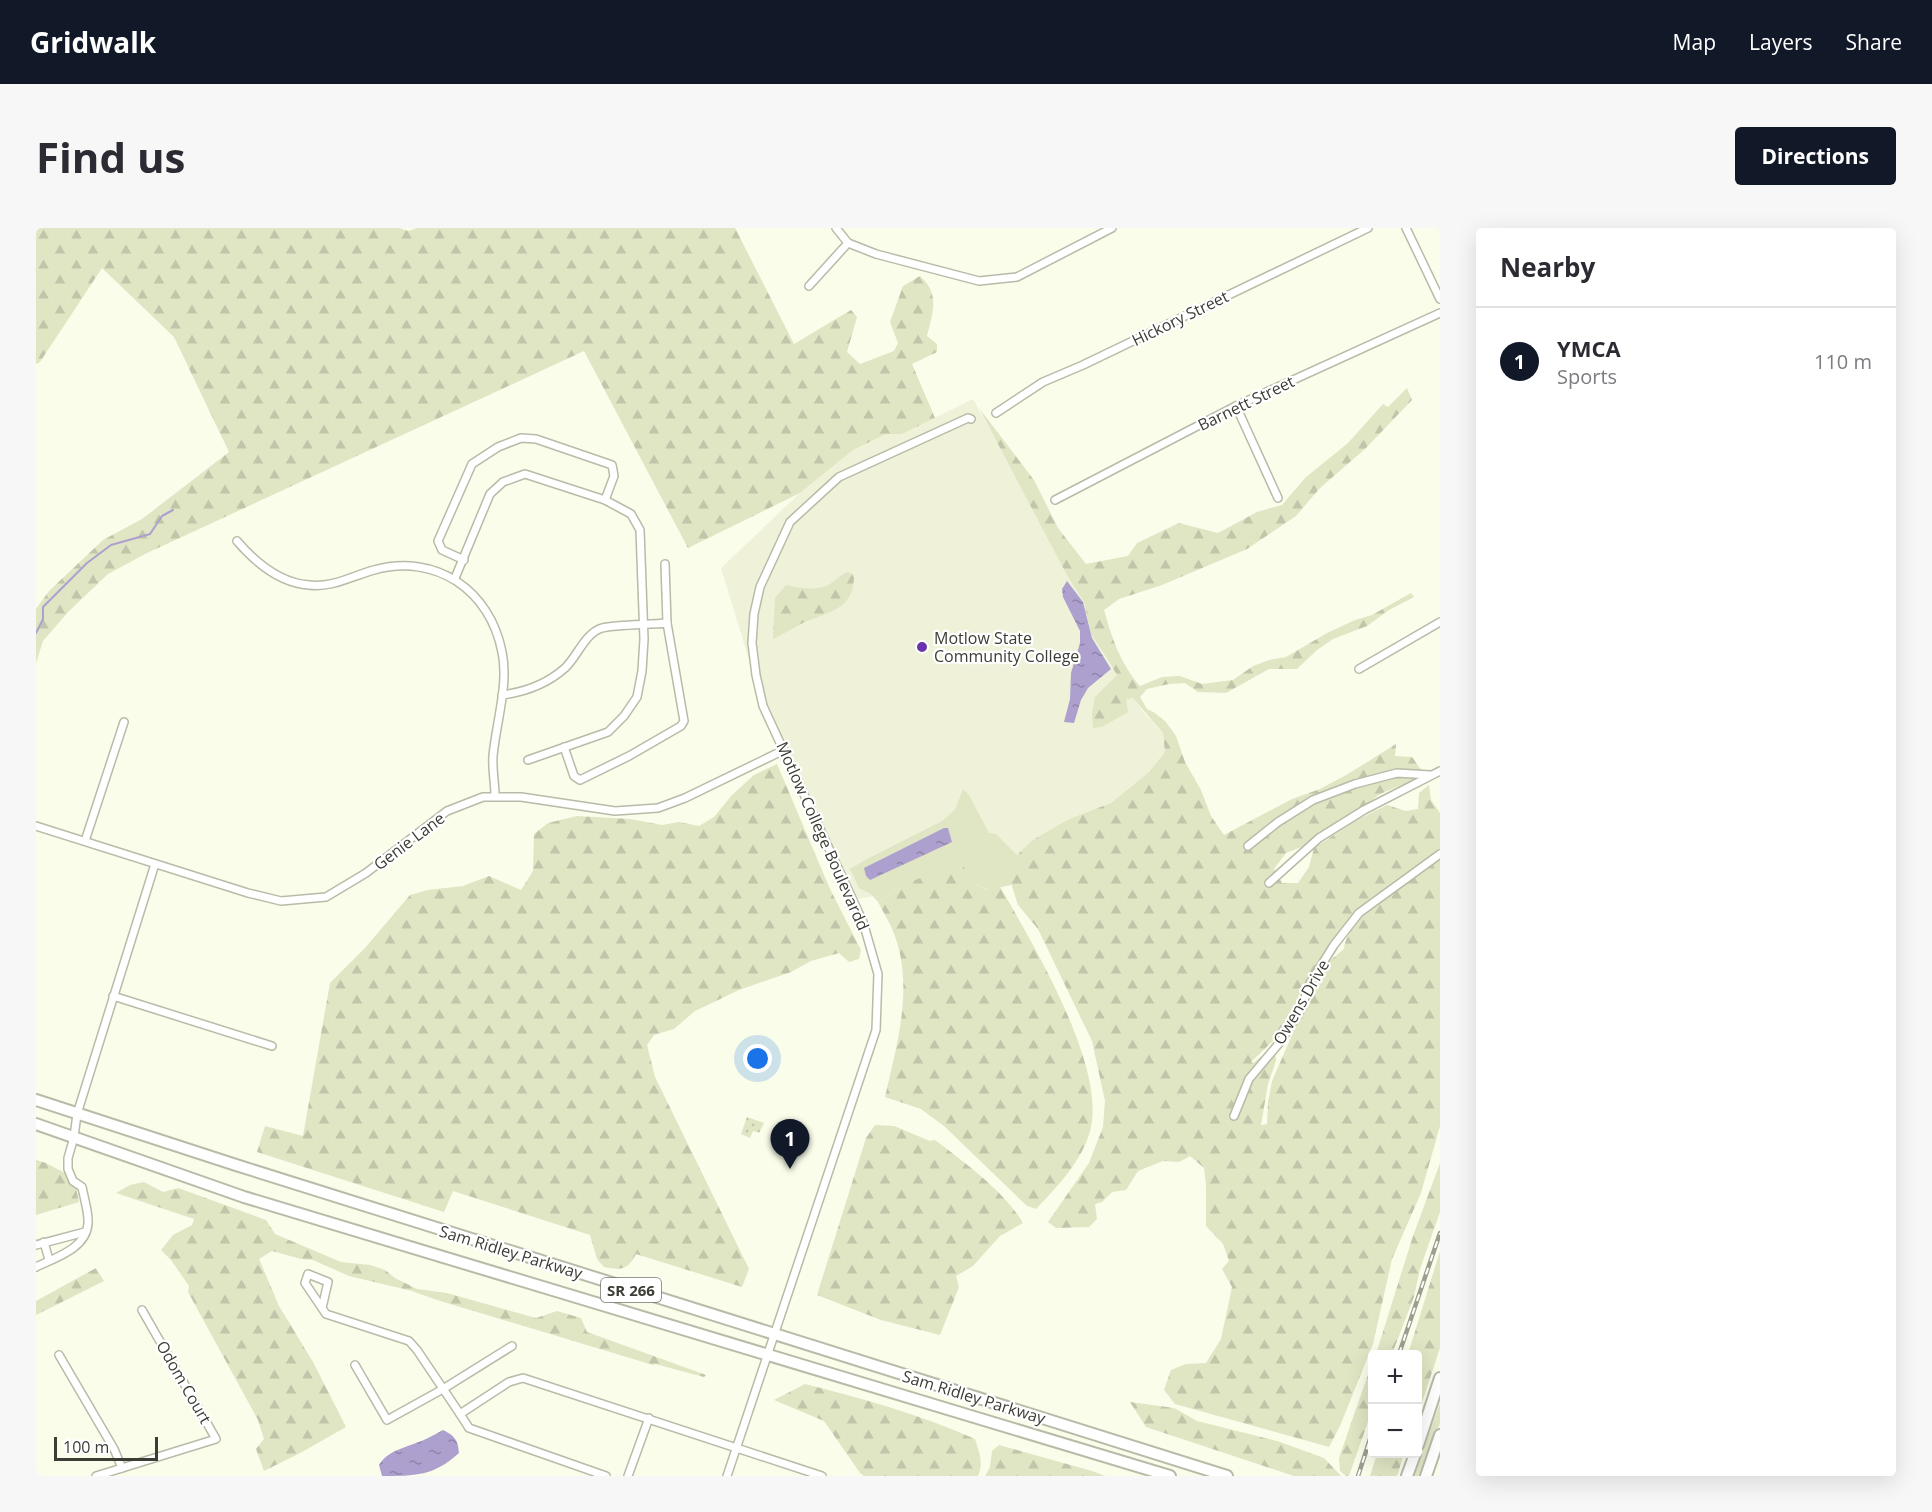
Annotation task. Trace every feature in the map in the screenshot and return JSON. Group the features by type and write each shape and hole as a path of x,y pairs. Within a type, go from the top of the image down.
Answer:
{"main road":[{"name":"Sam Ridley Parkway","path":"36,1100 1227,1476"},
{"name":"Sam Ridley Parkway","path":"36,1124 244,1197 1170,1476"},
{"path":"1422,1433 1440,1378"},
{"path":"1428,1471 1440,1435"},
{"path":"1428,1471 1440,1449"},
{"path":"1407,1476 1414,1458"}],"street":[{"path":"836,228 848,243 876,254 979,281 1017,277 1112,228"},
{"name":"Hickory Street","path":"996,413 1043,382 1368,228"},
{"path":"1406,228 1440,299"},
{"path":"809,286 848,243"},
{"name":"Barnett Street","path":"1055,500 1236,406 1440,313"},
{"path":"1236,406 1278,498"},
{"name":"Motlow College Boulevardd","path":"728,1476 876,1030 878,974 863,922 764,705 756,675 752,643 754,614 760,587 790,522 839,477 968,418 972,419"},
{"path":"464,560 442,550 438,541 472,464 506,444 521,438 536,439 612,465 614,476 605,500"},
{"path":"455,578 490,494 503,482 525,474 605,500 631,514 640,530 643,626 642,671 637,697 624,716 608,732 528,760"},
{"path":"237,541 248,553 278,576 308,585 326,585 373,570 399,565 429,568 455,578 472,593 487,612 496,629 503,654 502,695 493,757 495,796"},
{"path":"564,747 574,776 580,780 629,756 681,726 684,721 667,623 665,564"},
{"path":"1359,669 1440,622"},
{"path":"502,695 522,692 548,681 566,667 591,636 601,628 667,623"},
{"path":"85,842 123,722"},
{"name":"Genie Lane","path":"36,826 248,893 281,901 326,897 366,873 447,811 483,797 520,797 615,811 658,808 685,798 784,750"},
{"path":"1269,883 1319,838 1364,810 1440,771"},
{"path":"1248,846 1278,822 1313,800 1355,784 1397,773 1432,775"},
{"name":"Owens Drive","path":"1234,1116 1249,1079 1281,1041 1302,1007 1309,985 1334,945 1359,914 1440,854"},
{"path":"36,1267 70,1250 82,1240 86,1232 88,1225 82,1187 73,1181 68,1169 68,1158 77,1114 155,864"},
{"path":"113,996 272,1046"},
{"path":"36,1245 86,1232"},
{"path":"44,1242 49,1260"},
{"path":"322,1308 328,1282 308,1274 305,1283 326,1314 409,1341 469,1428 606,1476"},
{"name":"Odom Court","path":"96,1476 216,1439 142,1310"},
{"path":"355,1365 387,1420 443,1389 512,1346"},
{"path":"59,1355 114,1449 122,1468"},
{"path":"460,1414 509,1382 523,1378 822,1476"},
{"path":"628,1476 649,1418"}],"shaded area":[{"name":"Motlow State Community College","path":"973,399 1069,579 1084,602 1091,634 1133,698 1163,733 1165,752 1149,772 1111,803 1069,819 1017,855 971,856 879,895 853,900 763,706 721,568 800,493 853,450 886,434 902,434"}],"green space":[{"path":"36,228 399,228 409,231 417,228 735,228 794,344 851,310 857,317 847,352 860,364 894,351 898,343 890,322 903,286 920,276 933,297 933,311 927,336 937,344 937,352 912,364 935,418 902,434 886,434 853,450 800,493 688,548 584,351 145,554 108,574 69,611 43,641 36,663 36,609 49,591 103,540 142,519 229,452 174,337 102,268 40,362 36,364"},
{"path":"1407,388 1412,400 1365,449 1320,488 1296,516 1247,549 1162,585 1119,599 1104,610 1122,659 1140,686 1162,677 1180,676 1202,684 1233,680 1253,666 1286,657 1329,632 1372,615 1411,593 1414,597 1389,610 1367,626 1333,639 1297,669 1269,669 1226,693 1198,692 1185,683 1147,689 1140,697 1147,709 1166,722 1176,736 1185,762 1201,790 1211,816 1224,835 1292,799 1320,789 1396,744 1395,756 1412,757 1422,771 1414,780 1380,794 1304,846 1286,853 1274,869 1282,883 1298,883 1309,867 1314,848 1357,820 1387,805 1406,811 1418,809 1419,793 1429,785 1431,800 1440,813 1440,851 1391,884 1357,913 1308,980 1299,995 1292,1018 1278,1036 1251,1062 1253,1063 1275,1045 1276,1061 1268,1084 1261,1125 1267,1124 1272,1081 1327,963 1344,949 1348,936 1369,911 1383,898 1440,858 1440,1126 1421,1193 1392,1259 1373,1344 1371,1350 1368,1350 1368,1356 1329,1447 1175,1404 1164,1390 1171,1370 1186,1364 1206,1363 1221,1339 1232,1287 1222,1269 1229,1261 1223,1244 1206,1226 1204,1168 1190,1156 1179,1162 1163,1161 1138,1171 1126,1190 1112,1192 1102,1202 1095,1204 1097,1219 1089,1227 1056,1228 1048,1222 1089,1163 1103,1127 1105,1101 1092,1041 1038,929 1018,905 1010,880 1017,855 1033,840 1069,819 1111,803 1149,772 1165,752 1163,733 1133,698 1126,699 1128,712 1102,727 1093,728 1092,714 1095,697 1117,675 1091,634 1084,602 1069,579 979,408 1034,480 1058,528 1086,564 1128,556 1137,543 1179,523 1218,533 1257,512 1282,505 1305,478 1348,443 1383,404 1388,407"},
{"path":"848,572 854,575 853,585 851,594 842,605 773,639 775,598 786,585 801,588 824,587"},
{"path":"777,764 830,889 861,950 859,959 849,962 839,953 811,961 791,972 739,990 695,1011 674,1029 654,1035 647,1045 655,1077 749,1269 742,1287 636,1254 630,1264 623,1268 604,1267 597,1259 590,1235 453,1191 444,1212 257,1152 265,1126 303,1136 330,983 365,948 410,895 428,890 463,886 489,876 521,890 533,871 534,834 548,823 577,816 630,819 662,825 679,822 699,826 714,817 732,795 754,775"},
{"path":"963,789 969,795 989,833 996,834 1017,855 1011,885 988,890 974,884 906,884 878,902 871,894 859,888 850,869 942,821 955,810"},
{"path":"952,864 964,867 974,884 987,890 997,881 1060,998 1085,1064 1092,1094 1092,1121 1085,1146 1071,1169 1036,1209 1027,1206 944,1126 921,1109 885,1097 899,1035 903,972 893,931 878,902 906,884"},
{"path":"747,1117 764,1123 759,1133 753,1131 750,1138 741,1134"},
{"path":"875,1125 894,1126 930,1141 935,1140 995,1189 1023,1223 1000,1236 973,1266 956,1276 959,1287 940,1335 881,1320 817,1295 866,1138"},
{"path":"36,1160 74,1178 79,1202 36,1215"},
{"path":"1440,1163 1440,1212 1420,1269 1414,1297 1394,1350 1377,1350 1413,1236"},
{"path":"144,1182 163,1192 178,1188 266,1220 275,1234 341,1262 370,1265 385,1270 417,1289 447,1293 536,1318 557,1311 581,1318 587,1332 706,1375 704,1377 653,1365 412,1291 349,1276 313,1260 272,1251 259,1259 279,1306 313,1362 346,1427 264,1471 256,1449 264,1439 258,1420 188,1292 189,1286 161,1250 173,1235 192,1225 194,1219 116,1193 130,1185"},
{"path":"1440,1251 1440,1348 1422,1403 1422,1350 1409,1350"},
{"path":"96,1268 104,1281 36,1315 36,1301"},
{"path":"1368,1375 1368,1421 1349,1476 1340,1471 1339,1458"},
{"path":"805,1384 891,1408 975,1439 981,1462 978,1476 864,1476 824,1421 774,1400"},
{"path":"1130,1402 1174,1408 1197,1421 1277,1441 1324,1458 1341,1476 1294,1476 1146,1427"},
{"path":"1440,1403 1440,1423 1422,1476 1414,1476"},
{"path":"999,1445 1105,1476 985,1476 990,1467 992,1451"},
{"path":"1376,1458 1403,1458 1397,1476 1370,1476"}],"water":[{"path":"1067,581 1083,602 1092,638 1111,669 1088,688 1081,700 1074,723 1064,722 1070,699 1071,673 1080,643 1080,631 1063,597 1062,589"},
{"path":"948,828 952,842 870,880 866,876 864,868"},
{"path":"443,1430 453,1436 458,1445 459,1453 450,1461 424,1473 382,1476 379,1465 386,1456"}],"waterway":[{"path":"36,633 43,619 43,607 87,563 111,545 150,534 162,516 173,510"}],"railway":[{"path":"1400,1350 1440,1233"},
{"path":"1358,1476 1368,1445"}],"place":[{"name":"Motlow State Community College","path":"922,647"},
{"name":"YMCA","path":"790,1169"}]}
